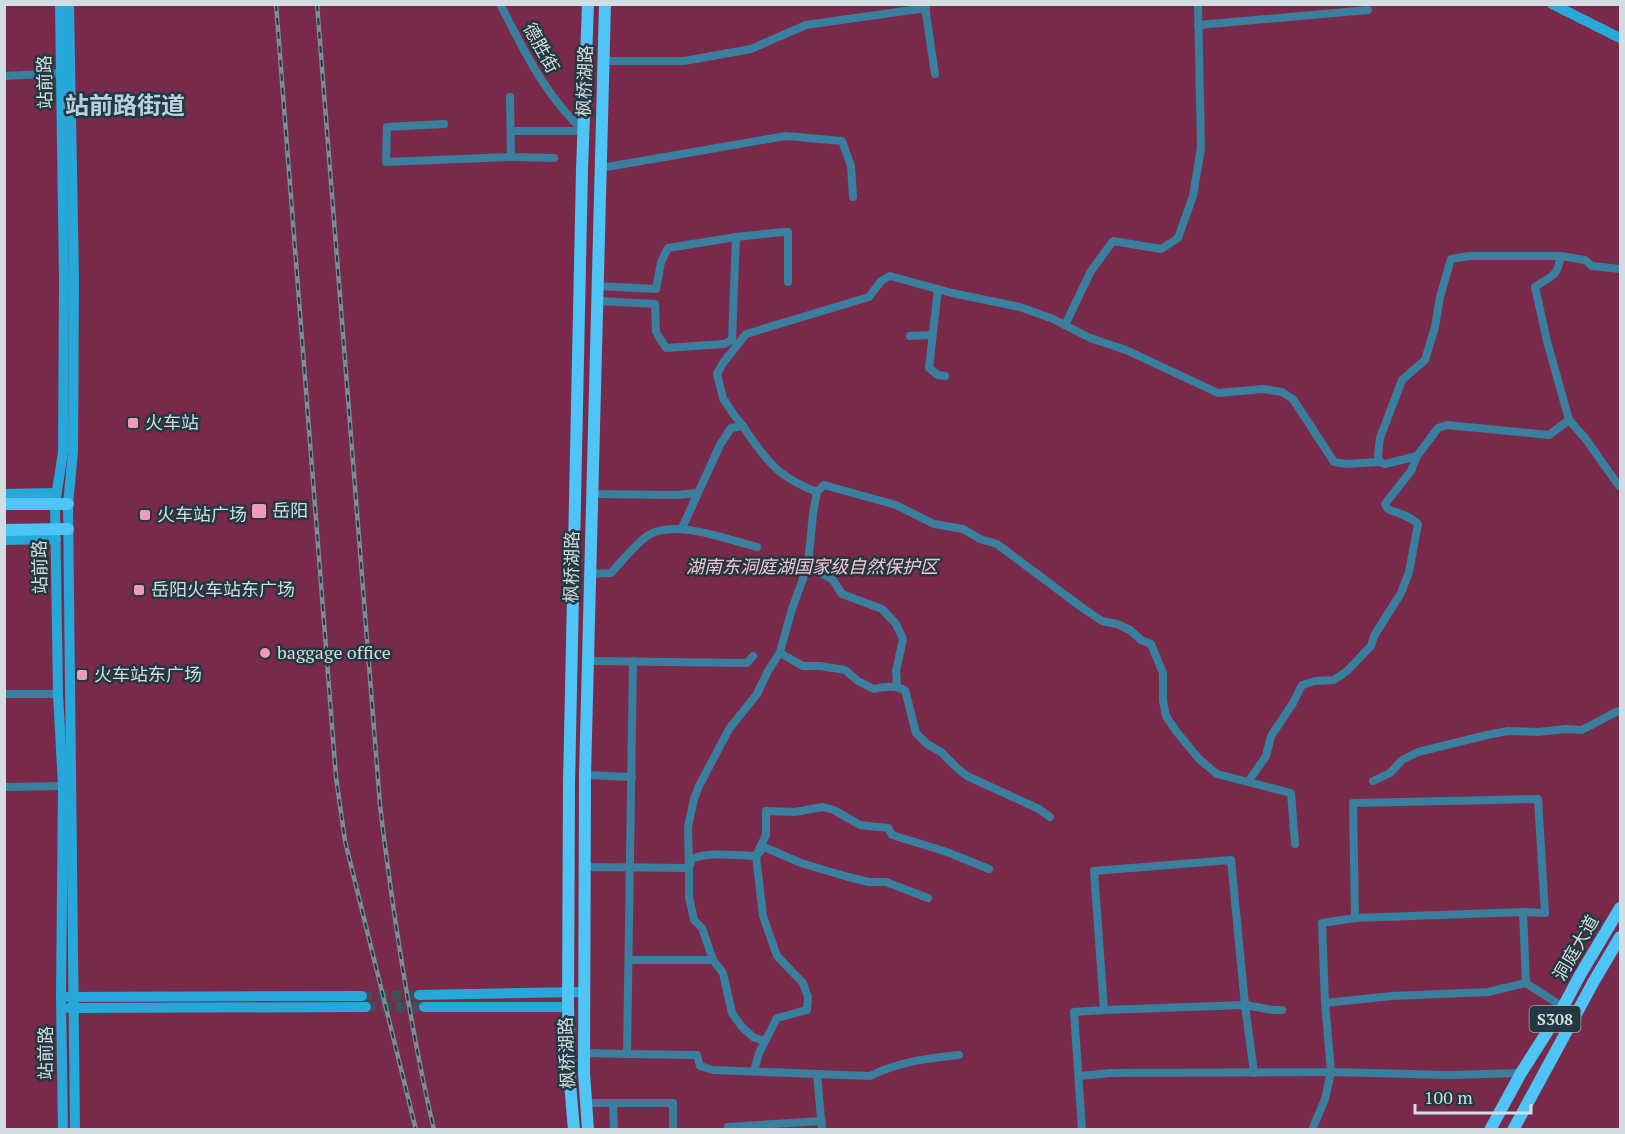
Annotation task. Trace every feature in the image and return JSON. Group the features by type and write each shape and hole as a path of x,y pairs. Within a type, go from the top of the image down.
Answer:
{"main road":[{"name":"站前路","path":"60,4 64,281 63,452 56,499 60,532 68,1003 63,1130"},
{"name":"站前路","path":"69,4 74,291 73,452 68,504 60,532 58,694 63,786 68,1003 75,1130"},
{"name":"枫桥湖路","path":"574,1130 568,1006 569,784 588,4"},
{"name":"枫桥湖路","path":"588,1130 584,1053 585,775 605,4"},
{"path":"1552,4 1620,38"},
{"path":"4,494 56,499 68,504"},
{"path":"4,504 56,499"},
{"path":"4,530 60,532"},
{"path":"4,540 60,532"},
{"name":"洞庭大道","path":"1490,1130 1521,1073 1563,1007 1620,908"},
{"name":"洞庭大道","path":"1513,1130 1620,937"},
{"path":"419,995 584,992"},
{"path":"68,1003 362,996"},
{"path":"68,1003 366,1007"},
{"path":"424,1007 568,1006"}],"street":[{"name":"德胜街","path":"500,4 534,71 568,117 584,131"},
{"path":"1065,325 1091,271 1113,241 1161,249 1179,238 1193,196 1201,148 1198,4"},
{"path":"604,62 684,61 750,49 806,25 926,6 935,74"},
{"path":"1198,25 1368,10"},
{"path":"4,76 61,74"},
{"path":"510,97 511,158"},
{"path":"444,124 387,127 386,162 554,158"},
{"path":"511,131 584,131"},
{"path":"601,168 786,136 842,141 850,166 853,197"},
{"path":"736,237 732,340 724,344 666,348 656,332 655,304 656,286 668,248 736,237 788,232 788,282"},
{"path":"1379,462 1380,438 1402,380 1425,360 1451,259 1469,256 1561,256 1585,260 1592,266 1620,269"},
{"path":"1561,256 1555,275 1535,287 1547,341 1569,420 1620,486"},
{"path":"817,492 778,471 750,438 723,398 717,374 746,334 869,297 881,281 890,276 1020,307 1053,319 1090,338 1126,350 1218,393 1263,389 1282,392 1293,399 1334,462 1385,464 1417,456"},
{"path":"598,286 656,289 656,286"},
{"path":"938,289 928,368 938,375 945,376"},
{"path":"597,302 655,304"},
{"path":"910,336 932,335"},
{"path":"1248,782 1266,756 1271,736 1302,685 1315,681 1334,680 1347,670 1371,646 1374,636 1401,593 1409,572 1418,524 1412,517 1399,515 1388,509 1385,504 1411,471 1417,456 1438,428 1447,425 1549,435 1569,420"},
{"path":"682,528 720,445 731,428 743,426"},
{"path":"765,1041 753,1037 732,1013 723,973 714,960 702,928 694,920 689,897 688,827 699,786 729,729 757,694 780,653 792,609 808,566 817,492 824,485 896,505 934,524 963,529 980,539 997,544 1102,621 1130,630 1141,640 1151,644 1163,673 1163,701 1166,716 1176,730 1199,759 1217,774 1291,793 1295,844"},
{"path":"592,494 677,495 697,493"},
{"path":"590,574 610,573 648,535 672,528 682,528 757,547"},
{"path":"808,566 833,580 842,594 882,609 896,624 903,639 896,671 897,687"},
{"path":"780,653 803,666 845,670 858,681 874,689 885,686 905,690 915,733 927,744 941,752 968,776 1039,808 1050,817"},
{"path":"588,661 747,663 753,656"},
{"path":"627,1054 633,661"},
{"path":"4,694 58,694"},
{"path":"1373,781 1390,772 1402,760 1418,752 1508,731 1582,730 1620,711"},
{"path":"585,775 632,777"},
{"path":"4,787 63,786"},
{"path":"1312,1130 1325,1099 1331,1071 1324,1003 1323,923 1355,918 1545,912 1538,799 1353,803 1355,918"},
{"path":"754,1071 759,1053 777,1018 807,1010 808,997 803,983 777,956 763,916 756,856 766,835 766,812 795,812 823,807 834,810 860,825 888,828 892,835 947,852 989,869"},
{"path":"756,856 764,847 801,863 869,882 886,882 928,898"},
{"path":"689,868 692,859 697,856 756,856"},
{"path":"1104,1010 1094,871 1231,860 1254,1072"},
{"path":"584,867 689,868"},
{"path":"1522,912 1526,983"},
{"path":"629,960 714,960"},
{"path":"1324,1003 1392,996 1488,992 1526,983 1563,1007"},
{"path":"1082,1130 1074,1012 1245,1005 1282,1010"},
{"path":"584,1053 697,1055 700,1066 713,1070 870,1076 885,1068 918,1060 959,1055"},
{"path":"1080,1076 1112,1073 1331,1071 1449,1075 1521,1073"},
{"path":"728,1130 728,1127 822,1125 817,1074"},
{"path":"586,1103 673,1102 674,1130"},
{"path":"613,1103 614,1130"}],"green space":[{"name":"湖南东洞庭湖国家级自然保护区","path":"5,5 1620,5 1620,1129 5,1129"}],"tunnel":[{"path":"362,996 419,995"},
{"path":"366,1007 424,1007"}],"railway":[{"path":"276,4 336,777 345,841 416,1130"},
{"path":"317,4 380,805 402,968 434,1130"}],"place":[{"name":"火车站","path":"133,423"},
{"name":"岳阳","path":"259,511"},
{"name":"火车站广场","path":"145,515"},
{"name":"岳阳火车站东广场","path":"139,590"},
{"name":"baggage office","path":"265,653"},
{"name":"火车站东广场","path":"82,675"}],"district":[{"name":"站前路街道","path":"125,106"}]}
